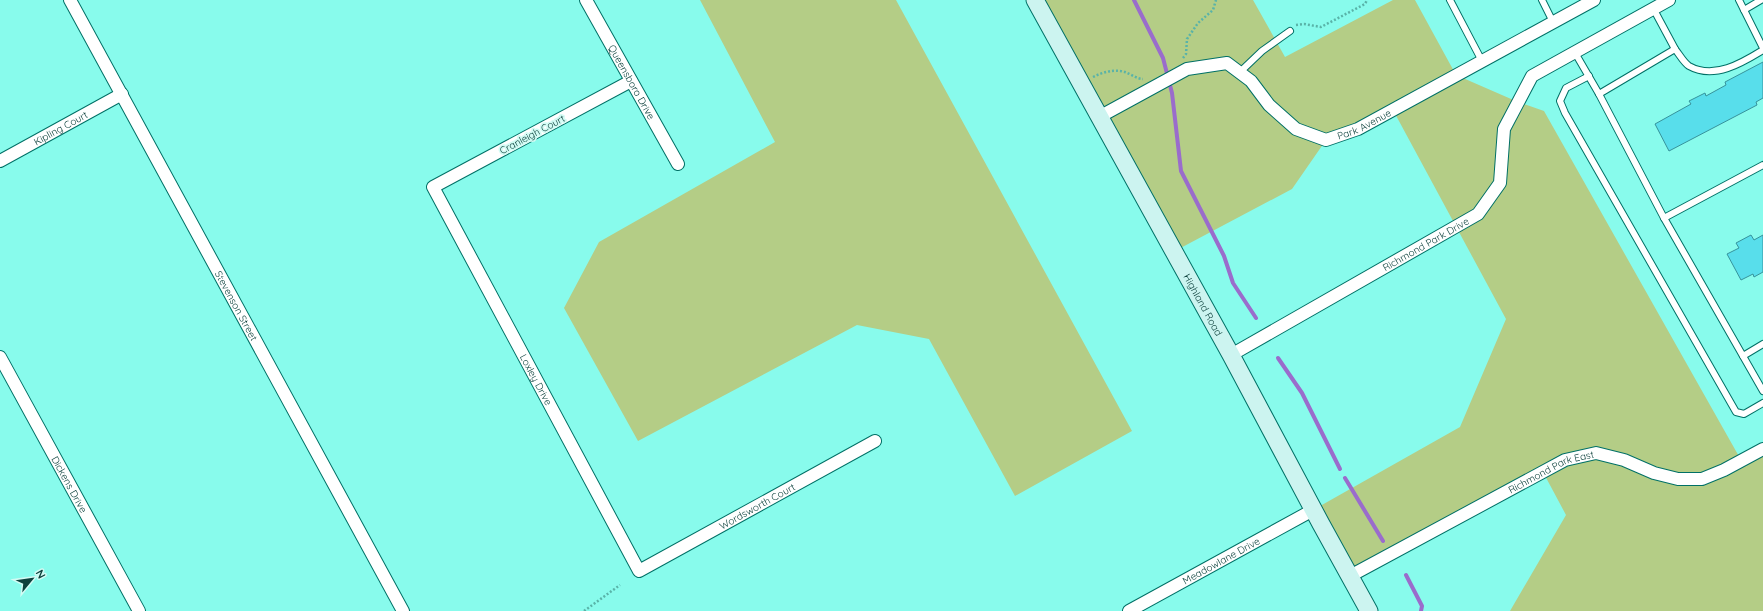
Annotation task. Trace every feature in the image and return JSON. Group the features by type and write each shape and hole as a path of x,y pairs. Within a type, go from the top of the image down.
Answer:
{"street":[{"name":"Stevenson Street","path":"70,0 403,611"},
{"name":"Queensboro Drive","path":"586,0 678,164"},
{"name":"Highland Road","path":"1035,0 1231,355 1313,510 1369,611"},
{"name":"Park Avenue","path":"1099,117 1151,82 1182,65 1227,63 1251,81 1269,105 1296,129 1326,140 1358,129 1594,0"},
{"name":"Richmond Park Drive","path":"1231,355 1478,214 1500,183 1504,129 1532,76 1574,51 1669,0"},
{"name":"Cranleigh Court","path":"433,187 631,81"},
{"name":"Kipling Court","path":"0,161 122,94"},
{"name":"Loxley Drive","path":"433,187 640,571"},
{"name":"Dickens Drive","path":"0,357 139,611"},
{"name":"Wordsworth Court","path":"640,571 875,441"},
{"name":"Richmond Park East","path":"1350,576 1565,460 1596,453 1624,460 1654,473 1678,479 1702,479 1724,470 1763,449"},
{"name":"Meadowlane Drive","path":"1129,611 1313,510"}],"lane":[{"path":"1450,0 1482,61"},
{"path":"1542,0 1553,22"},
{"path":"1653,8 1675,49 1688,66 1706,71 1720,70 1740,63 1763,49 1738,0"},
{"path":"1744,10 1761,0"},
{"path":"1240,72 1262,51 1290,31"},
{"path":"1599,94 1675,49"},
{"path":"1574,51 1599,94 1664,218 1763,391"},
{"path":"1589,76 1566,88 1560,101 1564,113 1736,412 1744,414 1763,403"},
{"path":"1664,218 1763,165"},
{"path":"1743,356 1763,344"}],"path":[{"path":"1182,65 1186,54 1187,39 1198,22 1213,10 1216,0"},
{"path":"1290,31 1295,29 1296,25 1304,24 1321,27 1364,4 1367,0"},
{"path":"1090,79 1107,72 1125,72 1142,80 1151,82"},
{"path":"584,611 620,585"}],"green space":[{"path":"700,0 896,0 1132,431 1015,496 929,339 857,325 638,441 564,308 599,242 775,142"},
{"path":"1035,0 1253,0 1285,57 1393,0 1415,0 1456,75 1518,102 1544,111 1741,460 1763,449 1763,611 1510,611 1566,515 1543,472 1350,576 1313,510 1460,427 1506,319 1393,110 1326,140 1292,189 1173,252"}],"building":[{"path":"1763,62 1763,98 1756,102 1757,105 1669,151 1655,124 1691,104 1689,101 1705,93 1706,96 1726,85 1725,82"},
{"path":"1751,235 1754,240 1763,235 1763,272 1754,277 1753,274 1741,280 1727,254 1739,248 1736,243"}],"waterway":[{"path":"1134,0 1163,58 1172,93 1181,171 1224,256 1233,283 1256,318"},
{"path":"1278,358 1302,393 1340,469"},
{"path":"1345,478 1383,541"},
{"path":"1406,575 1422,606 1421,611"}]}
